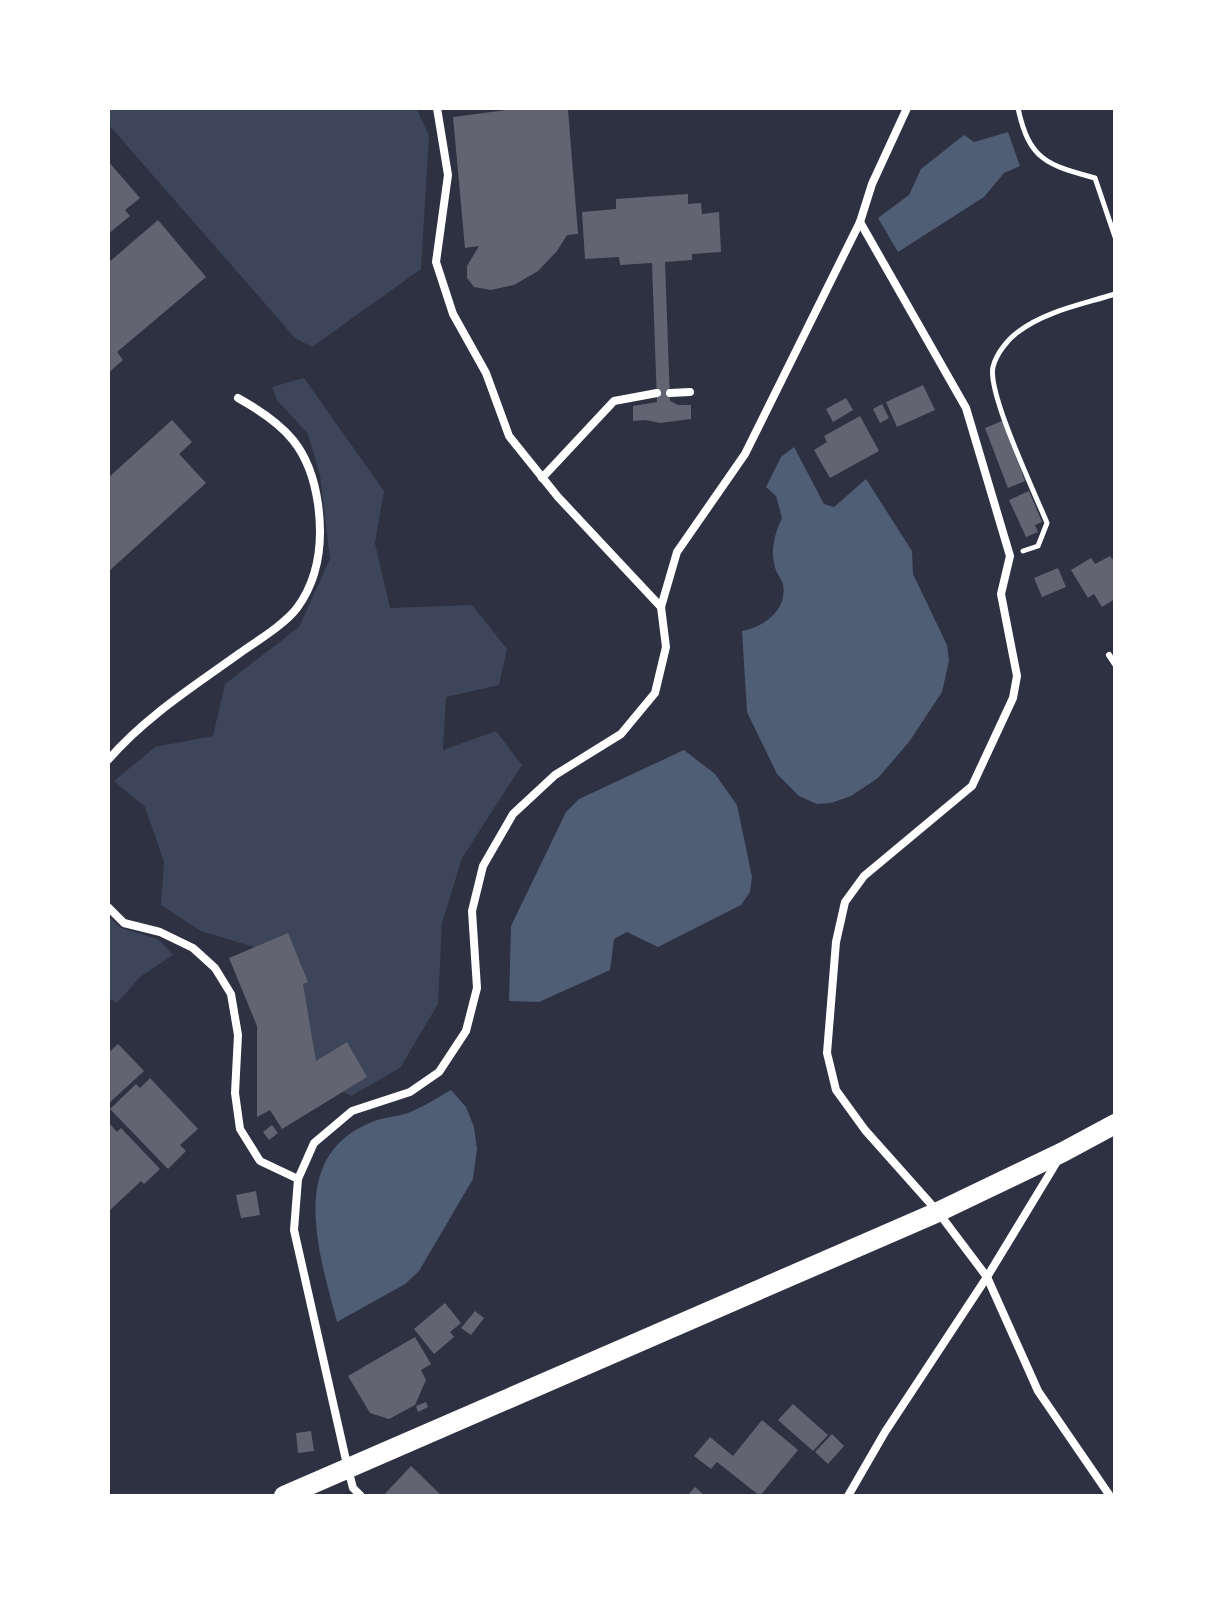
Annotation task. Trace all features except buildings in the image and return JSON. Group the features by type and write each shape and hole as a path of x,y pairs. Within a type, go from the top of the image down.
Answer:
{"main road":[{"path":"284,1496 938,1212 1115,1124"}],"street":[{"path":"437,108 448,175 436,262 453,314 486,373 509,436 542,478 661,607"},
{"path":"361,1496 353,1488 348,1469 294,1230 298,1179 314,1143 352,1111 410,1092 439,1072 466,1031 477,988 472,911 483,866 513,814 555,775 621,734 655,693 666,647 661,607 677,552 745,454 860,222 872,184 907,108"},
{"path":"860,222 966,408 1010,556 1001,594 1017,676 1013,698 972,786 864,876 845,902 836,942 827,1053 836,1090 865,1130 938,1212 987,1277 1038,1391 1110,1496"},
{"path":"670,393 690,392"},
{"path":"542,478 614,401 657,393"},
{"path":"108,760 153,715 264,637 296,610 316,570 322,530 316,491 299,446 271,417 238,398"},
{"path":"108,907 124,923 160,932 193,948 215,968 231,994 238,1035 235,1093 240,1129 260,1161 298,1179"},
{"path":"848,1496 885,1432 987,1277 1063,1152"}],"lane":[{"path":"1109,655 1115,664"}],"path":[{"path":"1018,108 1026,140 1053,166 1095,178 1115,237"},
{"path":"1010,556 1038,546 1047,523 996,394 993,367 1003,347 1018,331 1050,315 1115,294"}],"shaded area":[{"path":"108,108 416,108 429,135 421,269 312,347 295,338 108,124"},
{"path":"1008,132 1020,166 1004,173 984,197 898,252 878,218 909,195 921,169 964,135 974,142"},
{"path":"304,378 384,491 375,543 390,608 472,605 507,649 499,685 446,697 443,750 496,731 522,765 462,858 442,923 438,1004 400,1068 351,1096 316,1077 276,954 201,931 161,905 164,862 145,807 114,781 155,747 213,736 225,684 299,627 330,559 320,475 308,434 277,400 272,387"},
{"path":"794,447 824,504 834,507 866,479 912,551 913,574 947,645 949,661 942,692 909,742 878,778 851,796 831,803 817,804 799,796 777,774 747,712 742,631 758,626 772,616 784,594 773,554 775,536 782,518 776,496 766,487 781,457"},
{"path":"684,750 715,774 737,805 752,877 750,892 741,905 658,947 627,932 614,939 610,970 539,1002 509,1001 511,926 566,812 579,799"},
{"path":"108,916 121,928 158,939 173,955 140,977 117,1003 108,998"},
{"path":"451,1090 466,1107 474,1127 477,1149 473,1179 419,1271 405,1284 337,1322 323,1268 316,1210 318,1183 327,1158 345,1138 372,1122 408,1113"}]}
